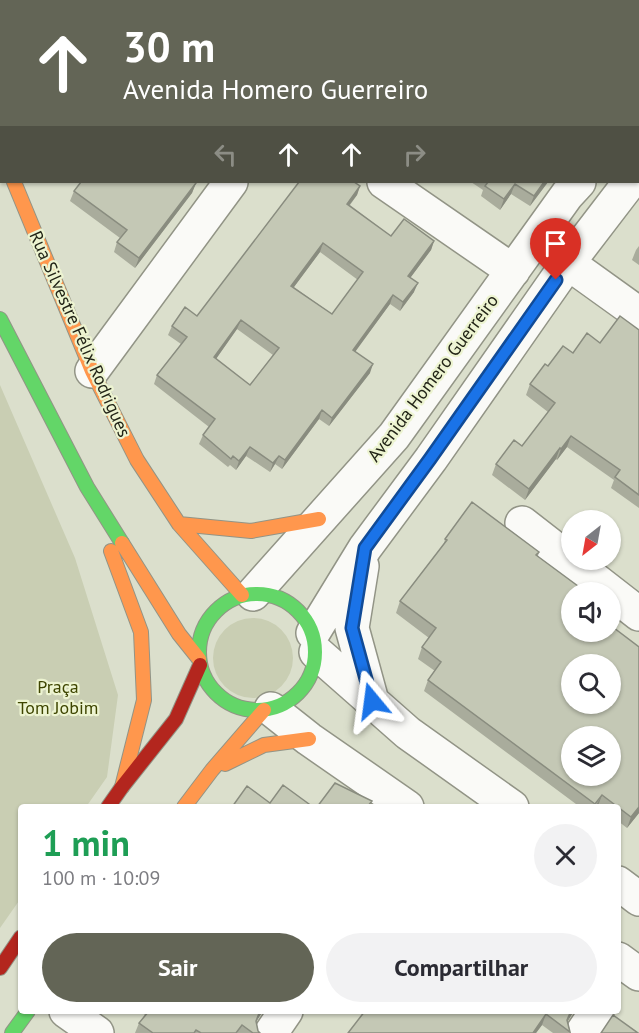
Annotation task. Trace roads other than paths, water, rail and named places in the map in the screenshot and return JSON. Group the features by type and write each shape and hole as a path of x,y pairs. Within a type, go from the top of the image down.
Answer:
{"street":[{"name":"Rua Silvestre Félix Rodrigues","path":"14,183 93,371 137,460 179,524 248,594"},
{"path":"93,371 230,183"},
{"path":"385,183 513,271"},
{"name":"Avenida Homero Guerreiro","path":"248,594 394,436 567,195 578,183"},
{"path":"0,319 87,487 199,662 207,681 217,694 231,704 247,710 267,709 286,703 298,694 308,681 314,667 314,642 365,548 568,263 629,183"},
{"path":"568,263 639,314"},
{"path":"87,487 141,632 144,700 122,787"},
{"path":"179,524 251,531 319,519"},
{"path":"522,523 639,614"},
{"path":"365,548 352,628 372,701"},
{"path":"110,804 176,719 199,662 200,638 208,619 223,604 248,594 272,596 289,603 303,616 314,642 372,701 408,733 508,804"},
{"path":"267,709 403,804"},
{"path":"186,804 212,770 267,709"},
{"path":"212,770 264,745 309,739"},
{"path":"0,968 18,941"},
{"path":"12,1033 26,1014"},
{"path":"70,1014 97,1033"},
{"path":"271,1033 284,1014"},
{"path":"582,1033 595,1014"}],"park label":[{"name":"Praça Tom Jobim","path":"58,697"}]}
